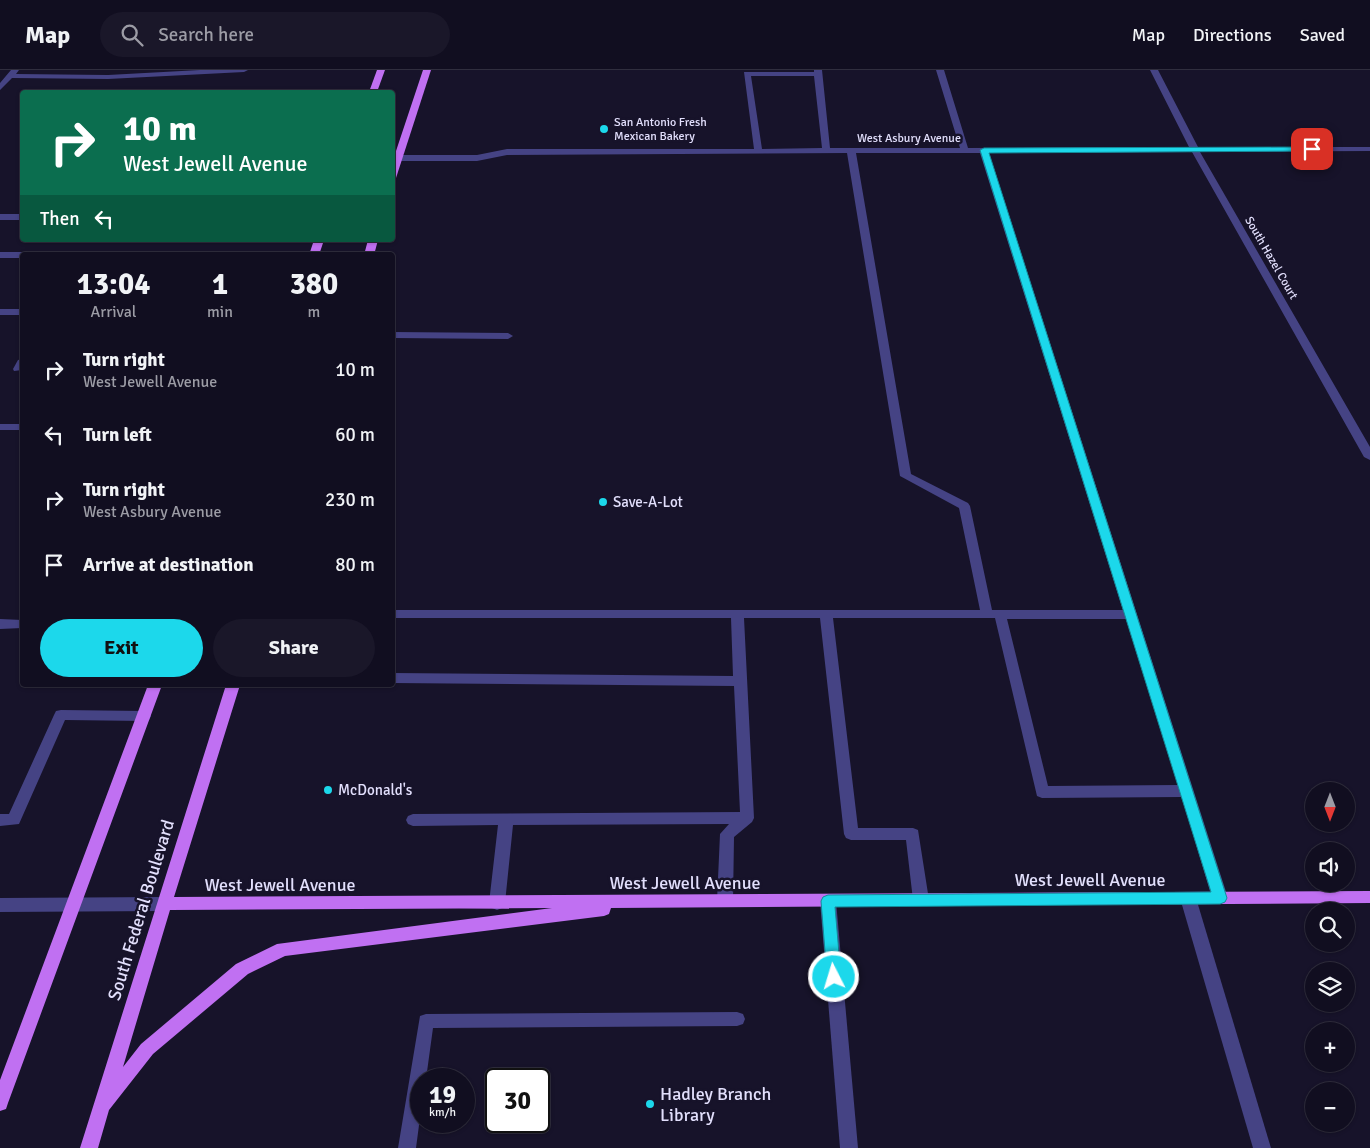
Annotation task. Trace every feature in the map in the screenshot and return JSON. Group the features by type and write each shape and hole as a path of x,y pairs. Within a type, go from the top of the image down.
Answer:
{"main road":[{"path":"374,90 381,70"},
{"path":"395,169 426,70"},
{"path":"0,1103 154,687"},
{"name":"South Federal Boulevard","path":"89,1148 232,687"},
{"name":"West Jewell Avenue","path":"164,904 1370,897"},
{"path":"101,1107 147,1049 242,969 283,949 470,924 672,902"}],"street":[{"path":"0,88 13,73 108,77 244,70"},
{"path":"940,70 964,150"},
{"name":"South Hazel Court","path":"1154,70 1195,150 1370,457"},
{"path":"758,151 746,74 818,72 826,151"},
{"name":"West Asbury Avenue","path":"399,158 477,158 507,152 1370,149"},
{"path":"984,150 1220,898"},
{"path":"851,151 906,476 964,506 1042,792 1186,791"},
{"path":"0,217 20,216"},
{"path":"0,255 20,255"},
{"path":"0,312 20,312"},
{"path":"395,335 508,336"},
{"path":"0,427 20,427"},
{"path":"395,614 1131,615"},
{"path":"737,614 747,818"},
{"path":"826,614 851,834 913,834 921,900"},
{"path":"0,624 20,624"},
{"path":"395,678 740,681"},
{"path":"0,820 14,820 61,715 144,716"},
{"path":"413,820 747,818"},
{"path":"725,902 727,834 747,818"},
{"path":"497,903 506,819"},
{"path":"1188,898 1262,1148"},
{"path":"828,901 849,1148"},
{"name":"West Jewell Avenue","path":"0,905 164,904"},
{"path":"407,1148 426,1021 736,1019"}],"place":[{"name":"San Antonio Fresh Mexican Bakery","path":"604,129"},
{"name":"Save-A-Lot","path":"603,502"},
{"name":"McDonald's","path":"328,790"},
{"name":"Hadley Branch Library","path":"650,1104"}],"route":[{"path":"834,977 828,901 1220,898 984,150 1312,149"}]}
